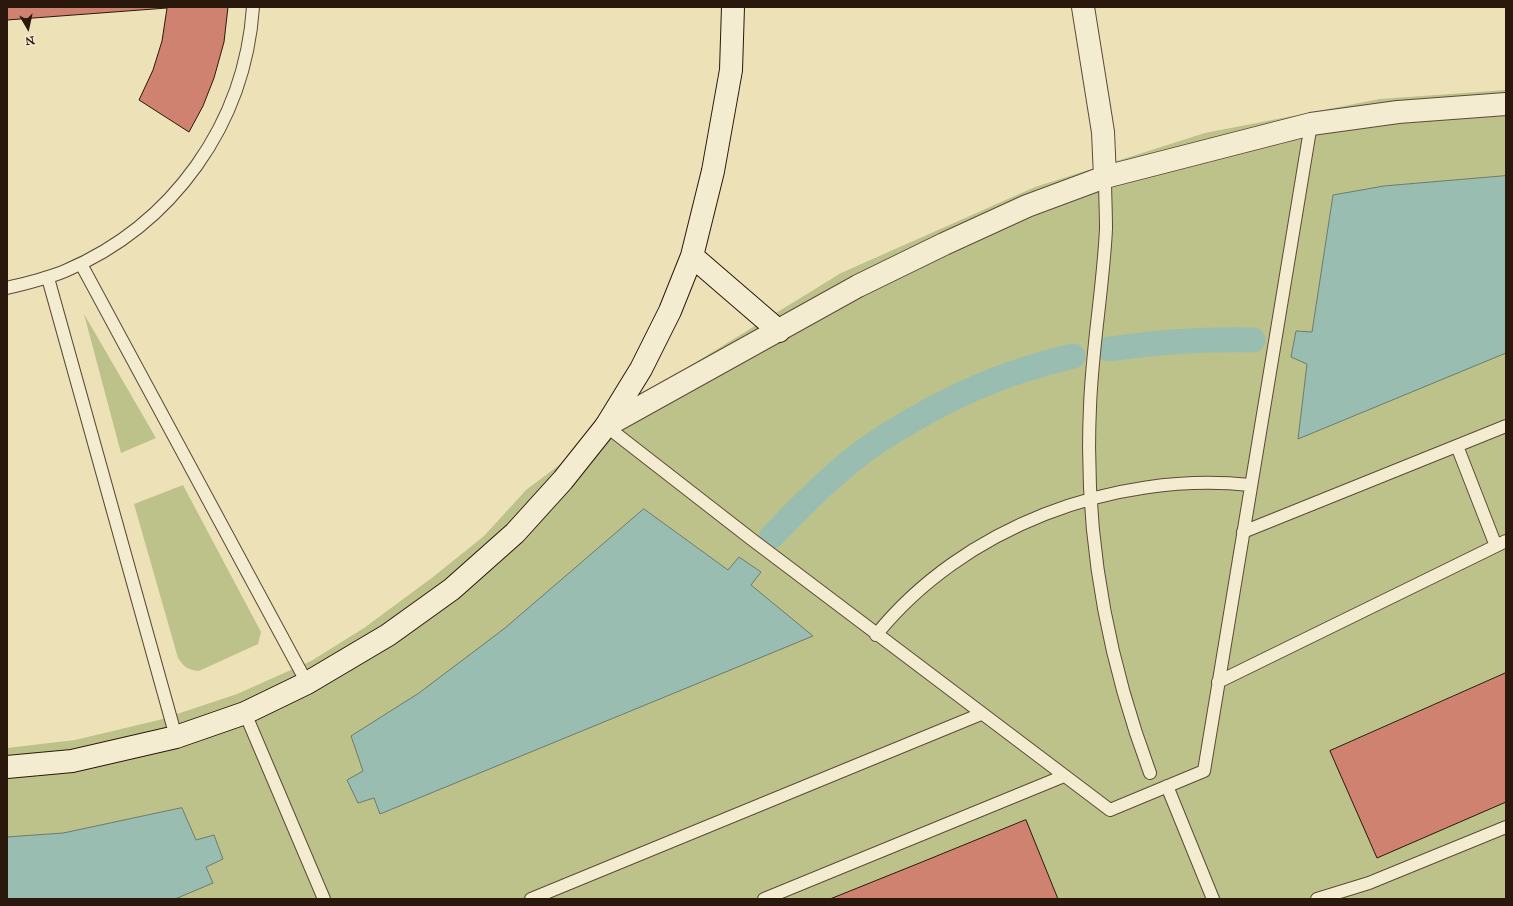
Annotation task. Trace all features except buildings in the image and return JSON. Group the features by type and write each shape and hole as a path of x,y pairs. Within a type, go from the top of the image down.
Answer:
{"street":[{"path":"7,767 72,761 176,737 245,713 307,683 388,635 452,589 515,533 563,480 606,426 644,363 670,311 692,256 714,171 731,70 734,7"},
{"path":"1083,7 1103,132 1105,177"},
{"path":"606,426 858,286 1027,206 1105,177 1311,124 1398,112 1506,104"},
{"path":"692,256 779,331"}],"lane":[{"path":"7,288 48,278 81,264 130,234 162,207 195,170 221,127 240,81 251,32 253,7"},
{"path":"606,426 876,635 1110,810 1204,771 1250,485 1311,124"},
{"path":"1105,177 1106,229 1090,406 1091,500 1094,548 1109,640 1133,726 1150,773"},
{"path":"81,264 307,683"},
{"path":"48,278 176,737"},
{"path":"1243,532 1506,426"},
{"path":"1218,682 1501,544 1457,446"},
{"path":"876,635 894,612 915,593 967,553 1023,523 1091,500 1156,485 1194,482 1250,485"},
{"path":"245,713 324,899"},
{"path":"531,899 981,714"},
{"path":"764,899 1064,776"},
{"path":"1167,786 1213,899"},
{"path":"1318,899 1369,883 1506,827"}],"green space":[{"path":"1506,90 1506,899 7,899 7,748 75,740 159,720 237,694 311,661 364,628 433,577 484,536 526,490 693,364 841,273 1035,187 1205,133 1380,99"},
{"path":"84,314 156,438 121,453"},
{"path":"183,485 261,632 258,644 199,671 187,668 178,658 134,504"}],"water":[{"path":"1506,176 1506,353 1298,439 1307,364 1291,357 1296,331 1312,332 1333,195 1384,186"},
{"path":"644,509 728,570 739,557 761,572 751,585 813,636 380,814 374,798 358,803 347,780 363,771 351,736 419,693 505,628"},
{"path":"182,808 196,840 214,835 223,859 206,867 213,883 175,899 7,899 7,837 63,833"}],"waterway":[{"path":"1109,349 1145,344 1217,340 1253,340"},
{"path":"772,536 842,468 857,456 905,424 955,397 990,382 1032,367 1073,356"}]}
